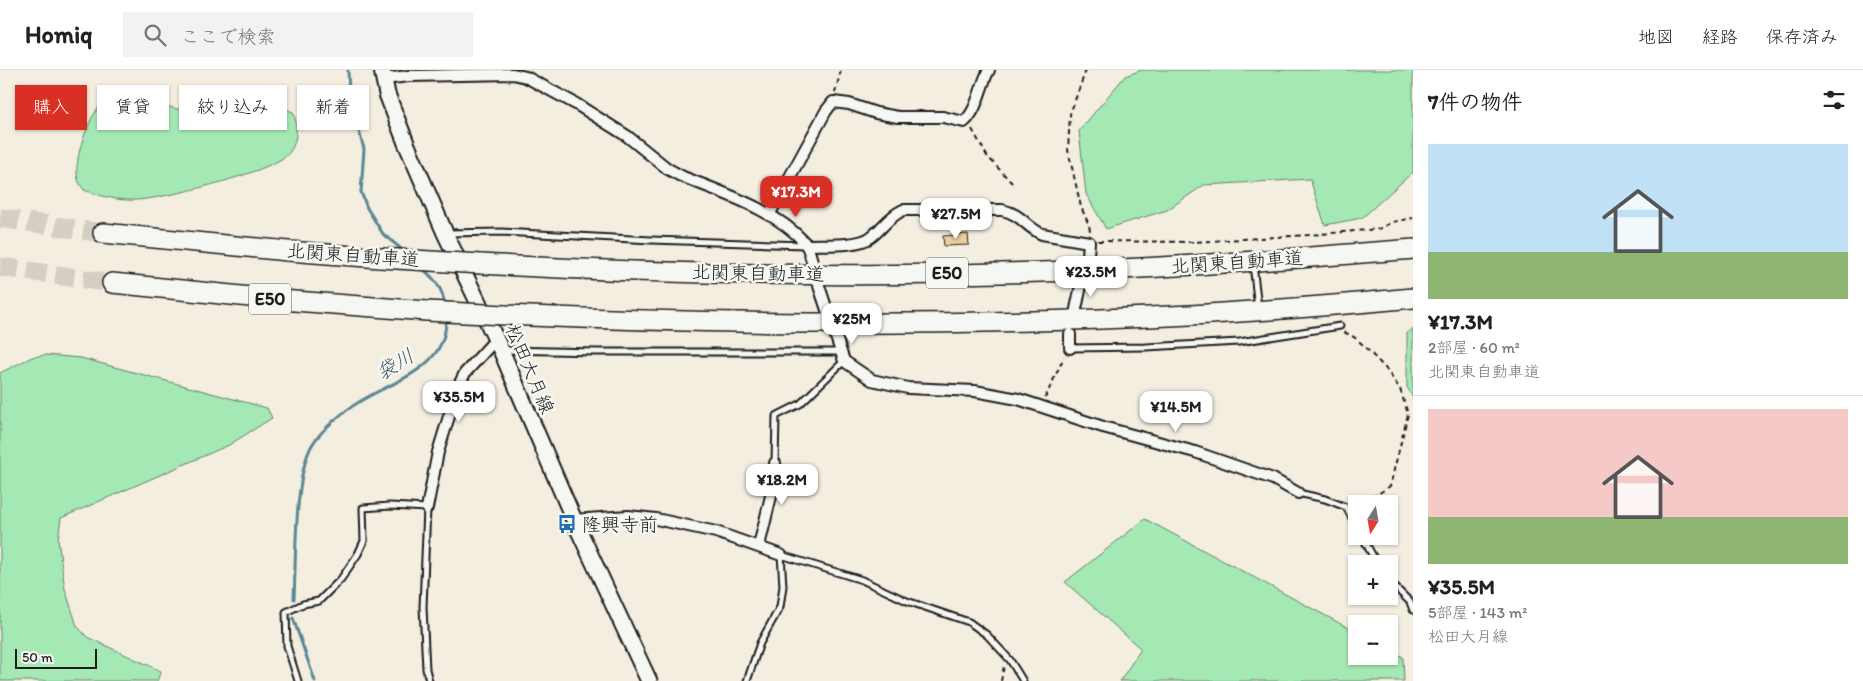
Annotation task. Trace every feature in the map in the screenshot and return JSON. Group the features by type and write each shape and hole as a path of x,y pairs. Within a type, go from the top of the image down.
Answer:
{"highway":[{"name":"北関東自動車道","path":"103,233 380,258 683,272 916,274 1070,271 1252,261 1413,249"},
{"name":"E50","path":"112,282 272,300 427,311 636,321 810,324 1062,320 1259,311 1413,298"}],"main road":[{"name":"松田大月線","path":"383,75 392,110 445,233 499,345 574,520 649,681"}],"street":[{"path":"769,215 826,111 833,102 849,104 876,113 898,117 942,117 964,122 972,114 989,70"},
{"path":"383,75 513,74 526,77 628,136 681,176 769,215 786,226 806,244 812,261"},
{"path":"806,244 863,242 871,237 893,215 904,210 1002,210 1017,215 1036,232 1089,242 1088,255"},
{"path":"1076,309 1082,281"},
{"path":"819,286 828,314"},
{"path":"1070,334 1070,348"},
{"path":"836,337 842,357 872,380 908,388 997,394 1018,399 1103,428 1195,452 1272,479 1298,492"},
{"path":"427,508 438,452 458,387 465,373 499,345"},
{"path":"759,546 776,474 775,462"},
{"path":"574,520 628,516 656,519 716,532 781,555"}],"lane":[{"path":"445,233 501,232 651,240 806,244"},
{"path":"1252,261 1259,311"},
{"path":"1070,348 1146,347 1239,342 1340,326"},
{"path":"499,345 597,352 842,357"},
{"path":"775,462 776,416 800,404 842,357"},
{"path":"1298,492 1325,499 1346,507 1348,511"},
{"path":"298,681 287,646 286,612 303,604 319,601 341,580 364,541 363,508 390,506 427,508 423,607 426,669 429,681"},
{"path":"747,681 760,642 780,607 783,586 781,555 862,580 907,601 969,622 987,635 1007,657 1023,681"},
{"path":"1398,590 1410,602 1413,610"}],"path":[{"path":"833,102 841,70"},
{"path":"1086,70 1070,114 1068,150 1080,207 1089,225 1089,242 1193,242 1309,235 1379,229 1392,222 1413,218"},
{"path":"964,122 972,128 988,156 1012,183"},
{"path":"1340,326 1344,332 1362,344 1398,384 1408,414 1390,486 1378,494 1346,507"},
{"path":"1041,407 1070,348"},
{"path":"1002,681 1007,657"}],"green space":[{"path":"1142,70 1413,70 1413,172 1362,218 1325,225 1310,179 1204,185 1167,210 1106,229 1086,194 1079,131 1125,76"},
{"path":"169,107 179,109 179,130 287,130 287,109 293,112 296,122 296,138 289,153 279,160 241,176 169,195 122,200 84,190 78,180 77,172 80,150 97,110 97,130 169,130"},
{"path":"1413,329 1413,398 1407,387 1407,333"},
{"path":"46,355 81,358 267,408 272,418 229,445 61,518 58,540 65,589 77,626 87,637 161,671 157,681 0,681 0,373 32,357"},
{"path":"1145,519 1348,628 1348,665 1398,665 1398,654 1403,657 1404,681 1120,681 1141,649 1065,582"}],"building":[{"path":"968,234 969,245 944,246 943,236"}],"waterway":[{"name":"袋川","path":"348,70 349,95 364,149 361,192 367,208 383,234 405,252"},
{"name":"袋川","path":"422,268 438,285 445,306"},
{"name":"袋川","path":"294,599 299,497 306,459 312,445 327,427 347,410 416,371 429,361 438,349 444,335 446,317"},
{"name":"袋川","path":"293,618 315,681"}],"tunnel":[{"path":"0,218 103,233"},
{"path":"0,267 112,283"}],"place":[{"name":"隆興寺前","path":"567,524"}]}
